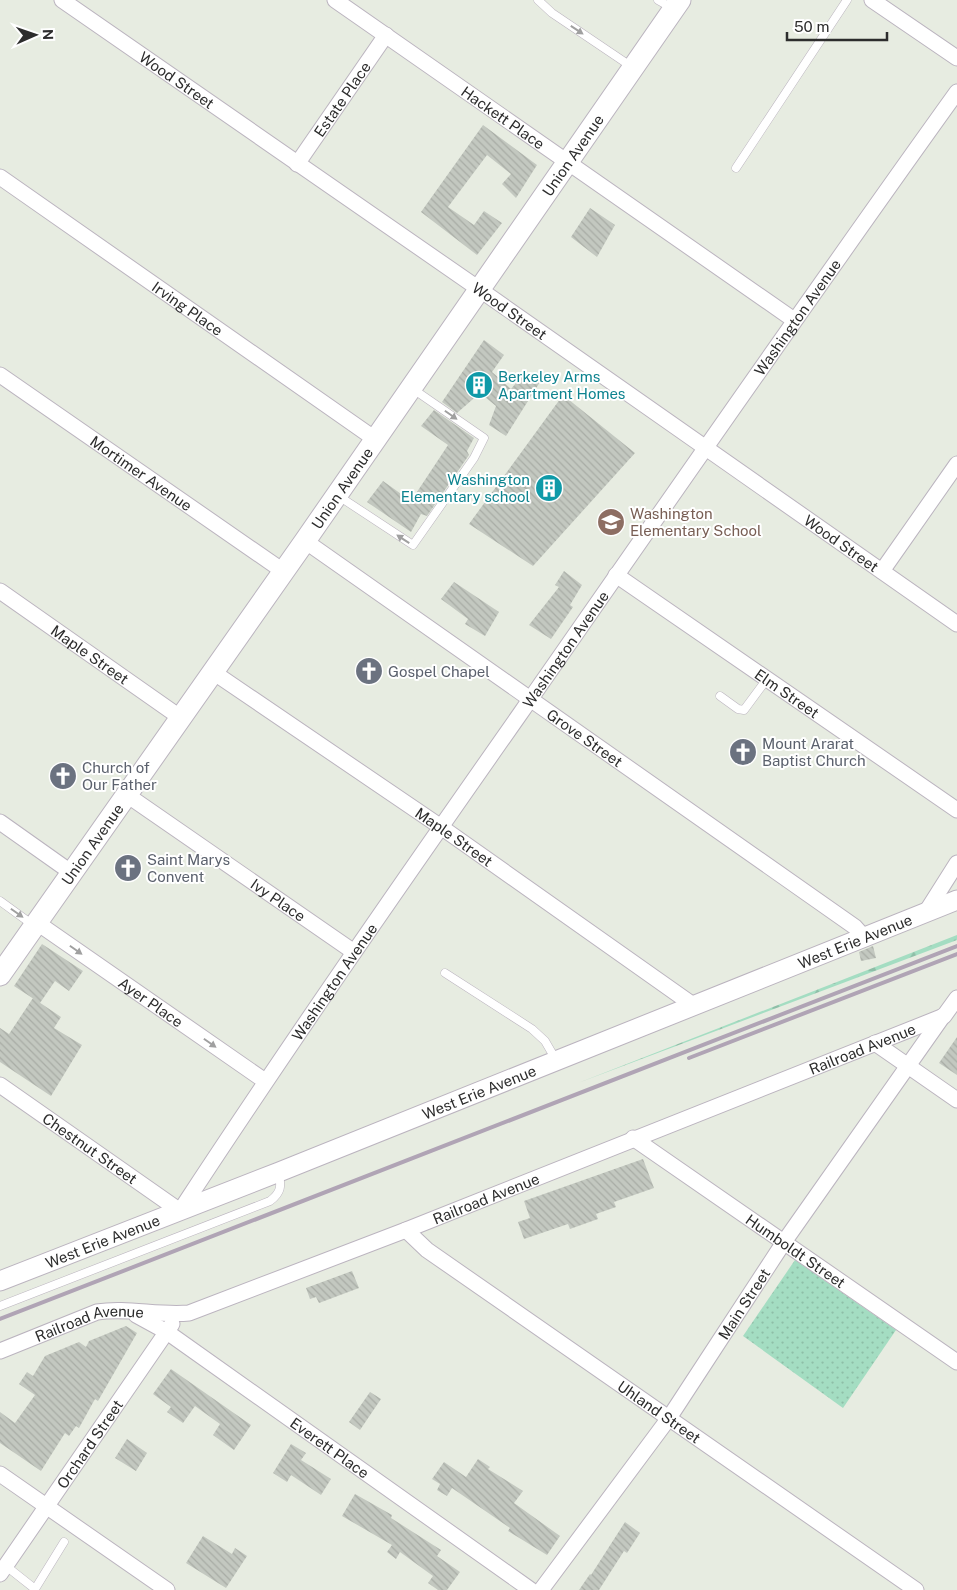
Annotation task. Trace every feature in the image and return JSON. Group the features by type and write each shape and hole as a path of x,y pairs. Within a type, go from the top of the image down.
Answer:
{"main road":[{"name":"Union Avenue","path":"0,975 634,68 671,3"}],"street":[{"name":"Wood Street","path":"62,0 957,624"},
{"name":"Hackett Place","path":"335,0 794,320"},
{"path":"872,0 957,58"},
{"name":"Estate Place","path":"297,164 386,35"},
{"name":"Washington Avenue","path":"180,1211 265,1081 354,952 794,320 957,92"},
{"name":"Irving Place","path":"0,177 375,439"},
{"name":"Mortimer Avenue","path":"0,375 283,571"},
{"path":"882,571 957,464"},
{"name":"Grove Street","path":"305,541 855,927 864,937"},
{"name":"Elm Street","path":"616,575 957,810"},
{"name":"Maple Street","path":"0,591 181,718"},
{"name":"Maple Street","path":"213,672 441,827 693,1005"},
{"name":"Ivy Place","path":"127,795 354,952"},
{"path":"0,822 72,873"},
{"path":"926,912 957,863"},
{"name":"West Erie Avenue","path":"0,1280 279,1172 957,900"},
{"name":"Ayer Place","path":"35,924 265,1081"},
{"path":"944,1016 957,998"},
{"name":"Railroad Avenue","path":"0,1351 97,1312 126,1310 153,1314 178,1314 189,1312 406,1230 633,1138 944,1016"},
{"name":"Main Street","path":"542,1590 669,1418 784,1242 944,1016"},
{"path":"875,1044 957,1100"},
{"name":"Chestnut Street","path":"0,1085 180,1211"},
{"name":"Humboldt Street","path":"633,1138 957,1362"},
{"name":"Uhland Street","path":"406,1230 427,1250 916,1590"},
{"name":"Everett Place","path":"126,1310 167,1332 531,1590"},
{"name":"Orchard Street","path":"3,1570 178,1314"},
{"path":"0,1474 166,1590"}],"lane":[{"path":"538,0 552,13 634,68"},
{"path":"736,168 847,0"},
{"path":"337,494 413,545 474,458 484,438 411,387"},
{"path":"720,696 738,709 744,710 768,679"},
{"path":"0,901 35,924"},
{"path":"445,973 532,1029 545,1041 556,1060"},
{"path":"0,1306 270,1201 278,1195 282,1187 279,1172"},
{"path":"3,1570 36,1590 64,1542"}],"green space":[{"path":"957,935 957,940 578,1083"},
{"path":"795,1260 896,1330 843,1408 743,1336"}],"building":[{"path":"483,125 537,165 516,198 502,184 511,174 487,155 448,207 474,225 484,211 502,223 477,255 421,212"},
{"path":"590,208 615,225 597,257 571,237"},
{"name":"Berkeley Arms Apartment Homes","path":"484,340 504,355 492,372 511,389 525,372 540,382 506,436 489,425 496,406 480,393 457,413 442,402"},
{"name":"Washington Elementary school","path":"563,395 635,453 533,566 469,524"},
{"path":"434,410 474,438 467,451 469,455 427,516 421,514 411,532 367,502 383,481 411,501 448,445 421,426"},
{"path":"564,571 582,585 570,605 573,607 551,639 529,625 559,587 555,585"},
{"path":"454,582 499,612 485,636 465,624 468,619 441,599"},
{"path":"42,944 83,971 69,991 55,981 40,1003 14,986"},
{"path":"873,946 876,958 861,961 859,952"},
{"path":"33,998 61,1017 54,1028 82,1045 51,1096 0,1062 0,1028 9,1034"},
{"path":"957,1037 957,1075 939,1063"},
{"path":"643,1159 654,1188 614,1202 616,1207 596,1214 598,1219 570,1229 568,1224 524,1239 518,1222 530,1218 524,1201"},
{"path":"352,1271 359,1288 319,1303 316,1297 310,1299 306,1288"},
{"path":"126,1326 137,1333 98,1401 95,1399 79,1428 76,1426 69,1436 65,1433 41,1471 0,1443 0,1412 15,1423 35,1395 19,1384 27,1372 33,1376 45,1356 79,1342 86,1347 89,1341"},
{"path":"171,1369 251,1425 234,1450 213,1435 220,1424 195,1406 183,1423 167,1412 171,1407 153,1394"},
{"path":"370,1392 381,1399 360,1430 349,1422"},
{"path":"127,1439 147,1453 136,1471 115,1458"},
{"path":"291,1444 306,1453 301,1460 331,1479 321,1495 291,1475 287,1482 273,1473"},
{"path":"478,1459 490,1467 488,1469 523,1491 514,1503 560,1536 547,1555 508,1531 510,1528 452,1488 447,1496 437,1490 440,1484 432,1479 444,1462 466,1477"},
{"path":"355,1494 392,1515 391,1518 441,1550 437,1556 460,1572 447,1590 438,1590 428,1583 433,1576 400,1552 396,1559 387,1552 392,1545 342,1516"},
{"path":"625,1522 640,1533 627,1553 624,1551 599,1590 579,1590 591,1575"},
{"path":"203,1536 232,1554 235,1548 247,1556 226,1588 186,1563"}],"railway":[{"path":"0,1319 957,946"},
{"path":"689,1058 957,954"}],"place":[{"name":"Berkeley Arms Apartment Homes","path":"479,385"},
{"name":"Washington Elementary school","path":"549,488"},
{"name":"Washington Elementary School","path":"611,522"},
{"name":"Gospel Chapel","path":"369,671"},
{"name":"Mount Ararat Baptist Church","path":"743,752"},
{"name":"Church of Our Father","path":"63,776"},
{"name":"Saint Marys Convent","path":"128,868"}]}
